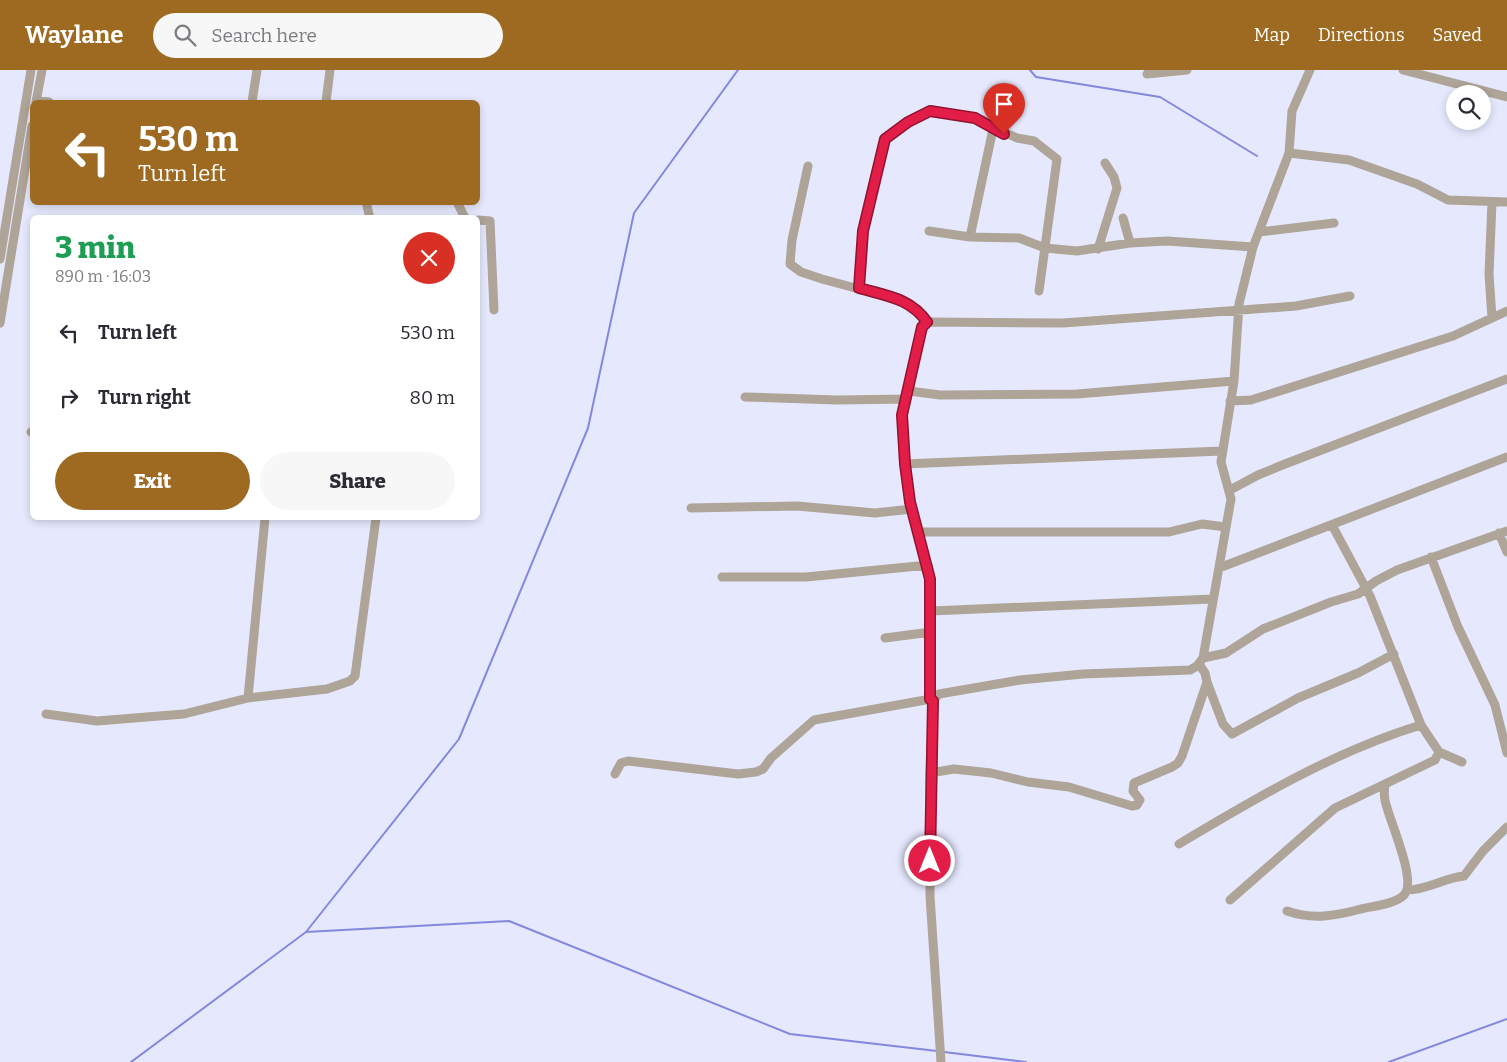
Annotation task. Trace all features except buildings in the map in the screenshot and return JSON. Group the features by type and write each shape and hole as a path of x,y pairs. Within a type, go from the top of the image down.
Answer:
{"street":[{"path":"0,259 31,70"},
{"path":"36,100 42,70"},
{"path":"252,100 257,70"},
{"path":"326,100 330,70"},
{"path":"1147,74 1187,70"},
{"path":"1310,70 1292,111 1289,153 1253,247 1239,309 1234,381 1222,451 1222,470 1230,490 1231,499 1201,661 1223,724 1232,734 1298,698 1358,673 1394,654"},
{"path":"1403,70 1507,97"},
{"path":"859,288 863,231 885,139 908,122 930,111 975,118 992,129 1016,138 1034,141 1057,159 1058,164 1046,228 1039,291"},
{"path":"970,237 992,129"},
{"path":"0,323 30,138"},
{"path":"1289,153 1349,160 1417,184 1448,200 1507,202"},
{"path":"1098,249 1117,188 1114,177 1105,163"},
{"path":"808,166 792,240 790,264 800,272 907,302 918,310 927,322"},
{"path":"1492,202 1489,274 1492,318"},
{"path":"1123,218 1130,243"},
{"path":"480,220 490,220 494,310"},
{"path":"1259,232 1334,223"},
{"path":"929,231 970,237 1019,238 1045,248 1077,251 1130,243 1167,242 1253,247"},
{"path":"941,1062 930,896 931,611 928,565 912,509 905,464 902,415 922,327 927,322 1063,324 1296,306 1350,296"},
{"path":"1230,401 1251,400 1453,336 1507,311"},
{"path":"745,397 837,400 908,395 1078,394 1234,381"},
{"path":"1230,490 1258,474 1506,383"},
{"path":"905,464 1222,451"},
{"path":"1219,568 1507,457"},
{"path":"691,508 796,506 875,513 912,509"},
{"path":"248,698 265,520"},
{"path":"46,714 97,721 184,714 248,698 327,690 350,680 355,676 376,520"},
{"path":"918,532 1169,532 1202,524 1226,527"},
{"path":"1332,525 1366,588 1421,725 1439,752 1462,762"},
{"path":"615,774 622,763 628,761 738,774 756,772 763,769 771,758 814,720 932,700 939,694 1020,680 1083,674 1190,670 1201,661 1226,653 1263,629 1331,602 1358,594 1397,570 1503,532 1507,552"},
{"path":"1432,557 1458,627 1495,705 1507,753"},
{"path":"722,577 806,576 928,565"},
{"path":"931,611 1213,598"},
{"path":"885,638 931,632"},
{"path":"930,773 954,769 984,771 1028,782 1068,788 1132,806 1140,800 1133,791 1134,784 1172,767 1182,756 1207,682"},
{"path":"1179,844 1239,808 1335,758 1388,735 1421,725"},
{"path":"1230,900 1334,808 1435,760 1439,752"},
{"path":"1287,910 1302,916 1329,917 1392,901 1403,896 1408,890 1402,853 1384,798 1384,785"},
{"path":"1408,890 1420,889 1450,877 1464,876 1483,850 1507,827"}],"waterway":[{"path":"131,1062 306,932 459,739 588,428 634,213 738,70"},
{"path":"1030,70 1036,77 1160,97 1257,156"},
{"path":"306,932 509,921 790,1034 937,1051"},
{"path":"1389,1062 1507,1019"},
{"path":"944,1052 1026,1062"}],"route":[{"path":"930,861 930,773 933,701 930,699 930,579 928,565 910,502 902,415 909,391 922,327 927,322 918,310 907,302 859,288 863,231 885,139 908,122 930,111 975,118 1004,134"}]}
